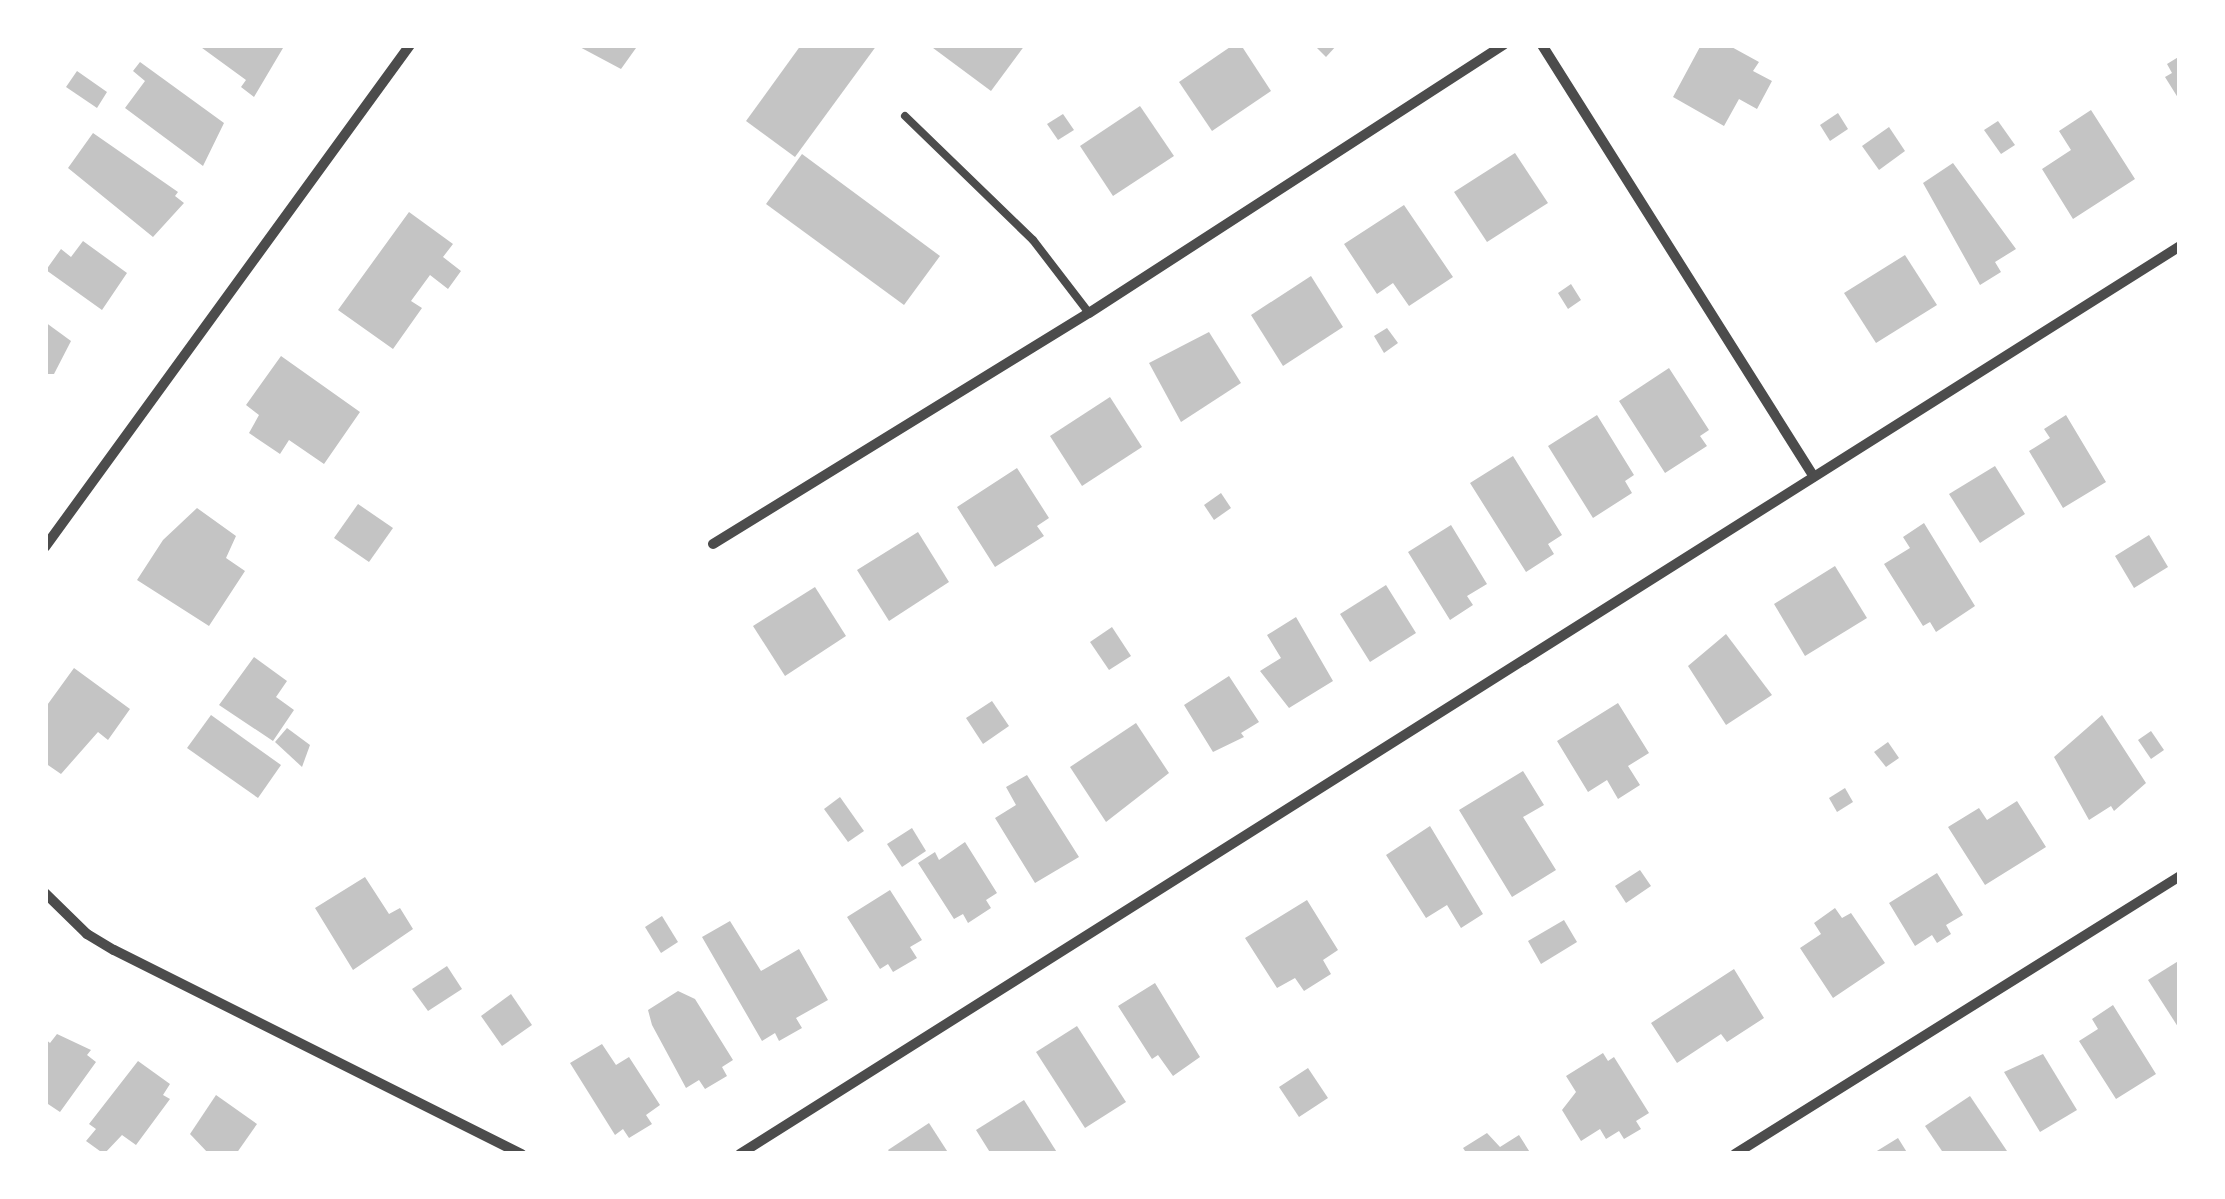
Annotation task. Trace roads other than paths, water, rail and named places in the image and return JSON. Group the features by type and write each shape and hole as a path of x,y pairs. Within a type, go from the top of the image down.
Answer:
{"street":[{"path":"45,547 410,45"},
{"path":"714,544 1089,313 1491,48 1504,45"},
{"path":"1542,45 1814,477"},
{"path":"740,1154 2180,246"},
{"path":"1734,1154 2180,876"},
{"path":"45,893 87,934 114,950 522,1154"}],"lane":[{"path":"904,116 1033,240 1089,313"}]}
